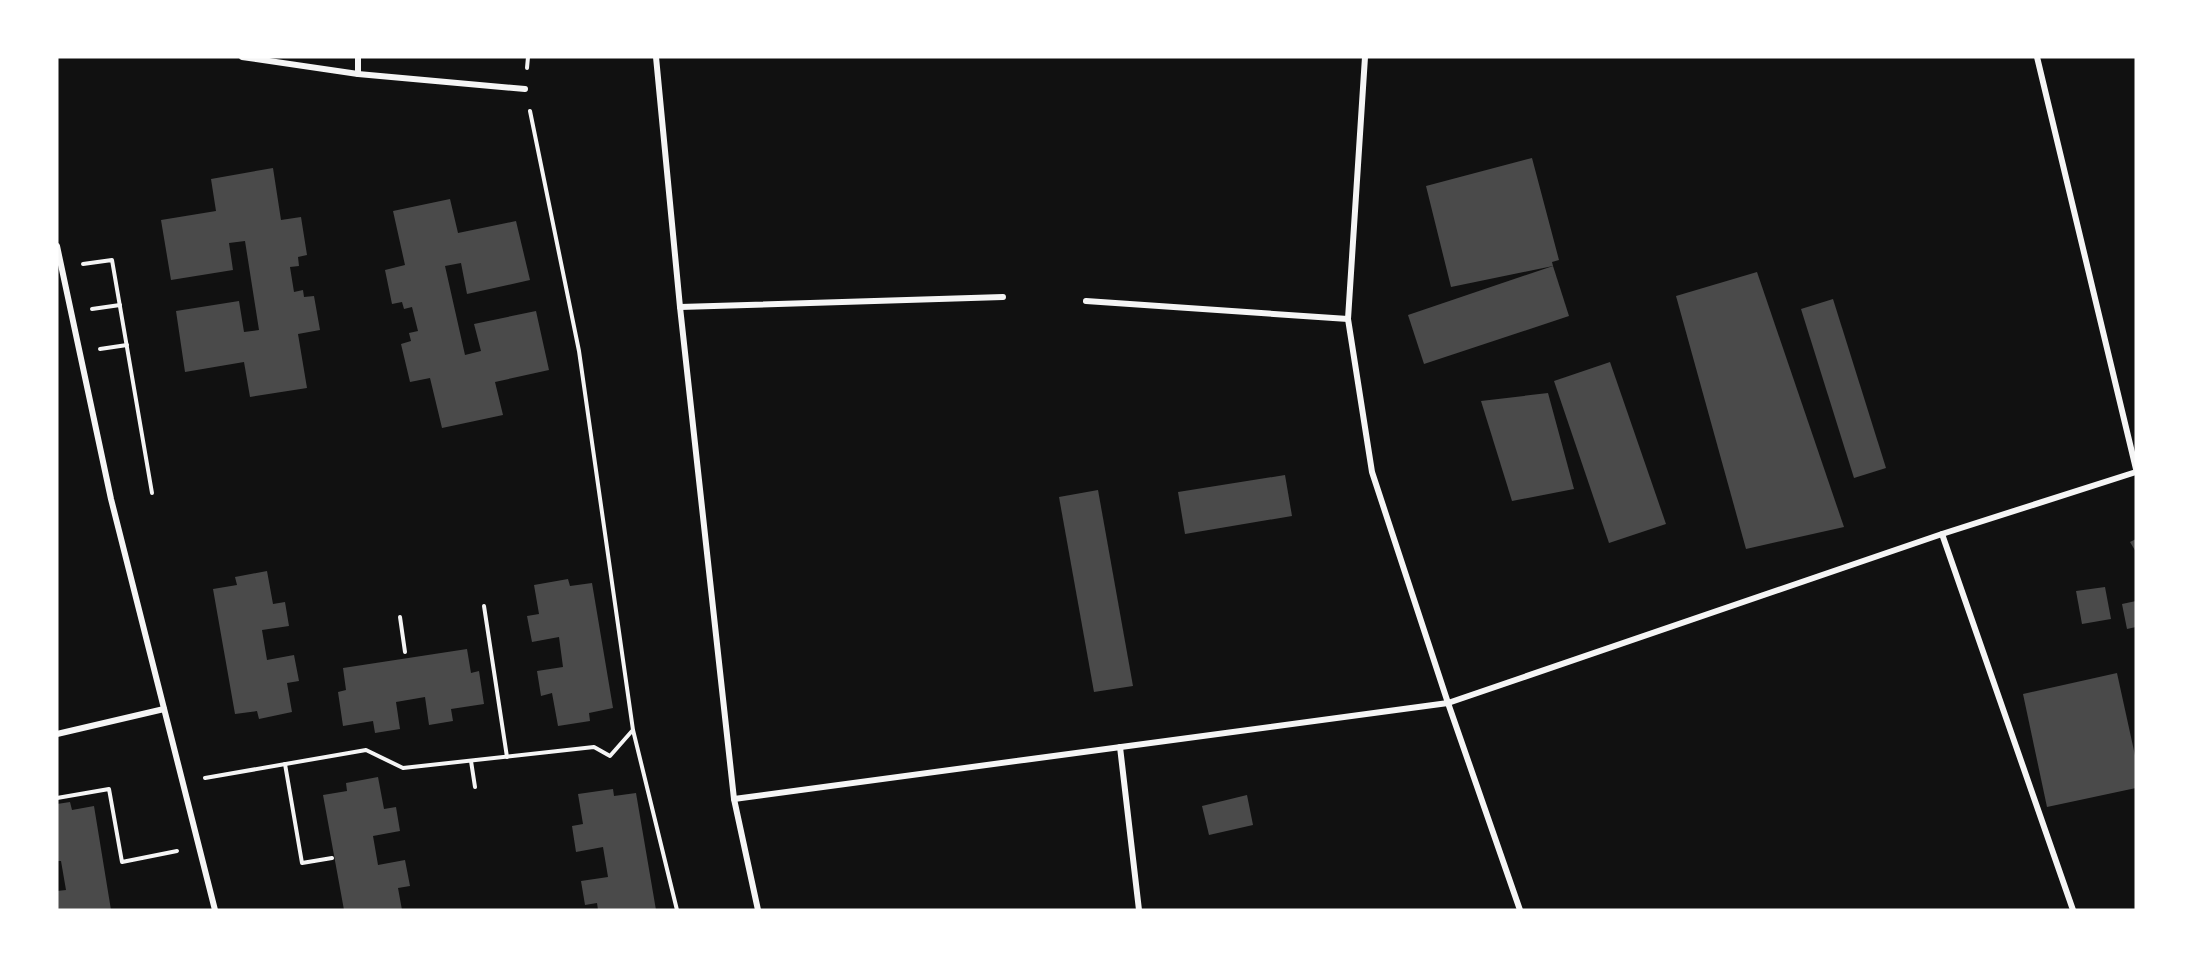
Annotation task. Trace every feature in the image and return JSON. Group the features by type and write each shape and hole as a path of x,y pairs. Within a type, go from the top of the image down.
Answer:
{"street":[{"path":"242,57 358,74 525,89"},
{"path":"358,57 358,74"},
{"path":"656,57 680,307 734,798 758,910"},
{"path":"1365,57 1348,319 1372,472 1448,703 1520,910"},
{"path":"734,798 1448,703 1942,534 2136,471 2037,57"},
{"path":"57,246 111,499 215,910"},
{"path":"680,307 1003,297"},
{"path":"1086,301 1348,319"},
{"path":"1942,534 2073,910"},
{"path":"57,734 164,710"},
{"path":"1120,747 1139,910"}],"path":[{"path":"525,89 579,351 633,730 676,910"},
{"path":"61,267 112,260 152,493"},
{"path":"484,606 507,757"},
{"path":"400,617 405,652"},
{"path":"183,782 366,750 403,768 594,747 610,756 633,730"},
{"path":"471,761 475,787"},
{"path":"285,764 302,863 332,858"},
{"path":"57,798 109,789 122,862 199,847"}],"building":[{"path":"1532,158 1559,260 1552,262 1553,266 1451,287 1426,186"},
{"path":"273,168 281,220 301,217 307,255 298,257 299,266 290,267 294,292 303,290 304,297 314,296 320,330 298,334 307,388 250,397 244,362 185,372 176,311 239,301 244,332 259,330 245,241 229,243 233,270 171,280 161,220 216,211 211,179"},
{"path":"450,199 458,233 516,221 530,280 467,294 461,263 445,266 465,355 481,351 474,324 536,311 549,370 495,382 503,415 442,428 430,378 410,382 401,344 411,341 409,333 418,331 412,307 404,309 402,302 392,304 385,270 405,265 393,211"},
{"path":"1553,266 1569,316 1424,364 1408,315"},
{"path":"1757,272 1844,527 1746,549 1676,296"},
{"path":"1833,299 1886,468 1854,478 1801,309"},
{"path":"1610,362 1666,524 1609,543 1554,381"},
{"path":"1548,393 1574,489 1512,501 1481,401"},
{"path":"1285,475 1292,516 1185,534 1178,492"},
{"path":"1098,490 1133,686 1094,692 1059,497"},
{"path":"2136,539 2136,552 2130,542"},
{"path":"267,571 273,604 285,602 289,626 262,630 267,660 294,655 299,681 287,683 292,712 259,719 257,711 235,714 213,589 237,585 235,577"},
{"path":"568,579 570,586 592,583 613,708 589,713 590,721 558,726 552,693 541,696 537,671 563,667 559,637 532,642 527,616 539,614 534,585"},
{"path":"2105,587 2111,619 2082,624 2076,591"},
{"path":"2136,601 2136,627 2127,629 2122,604"},
{"path":"467,649 471,673 479,671 484,704 451,709 453,721 429,725 425,697 396,702 400,729 375,733 373,721 343,726 338,692 346,690 343,668"},
{"path":"2117,673 2136,760 2136,788 2047,807 2023,694"},
{"path":"378,777 384,809 396,807 400,831 373,836 378,865 405,860 410,886 398,888 402,910 344,910 323,795 347,791 346,783"},
{"path":"613,789 614,796 636,793 656,910 598,910 597,903 585,905 581,881 608,877 603,847 576,852 572,826 583,824 578,794"},
{"path":"1247,795 1253,825 1209,835 1202,806"},
{"path":"70,802 72,810 94,806 111,910 57,910 57,891 66,890 61,861 57,861 57,804"}]}
